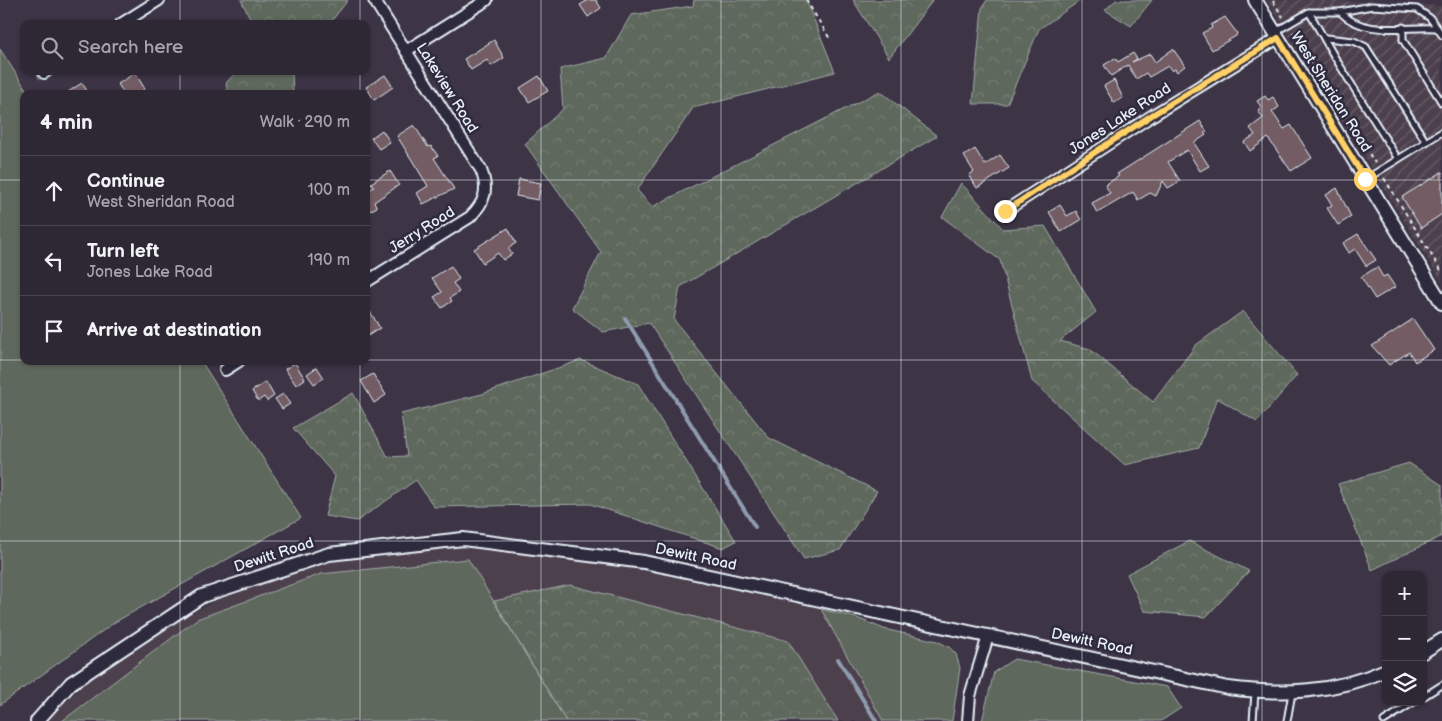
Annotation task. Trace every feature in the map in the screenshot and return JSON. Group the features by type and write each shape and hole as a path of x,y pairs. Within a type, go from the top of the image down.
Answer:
{"street":[{"path":"127,20 158,0"},
{"name":"Lakeview Road","path":"374,0 481,170 486,184 485,196"},
{"path":"406,51 488,0"},
{"name":"West Sheridan Road","path":"1255,0 1442,303"},
{"name":"Jones Lake Road","path":"1005,211 1276,35"},
{"name":"Jerry Road","path":"370,280 470,217 480,208 485,196"},
{"path":"226,370 234,365"},
{"name":"Dewitt Road","path":"37,721 70,684 202,596 329,554 463,539 644,562 1228,688 1255,692 1317,691 1350,685 1382,672"},
{"path":"968,721 970,696 988,636"},
{"path":"1427,649 1442,640"}],"lane":[{"path":"1276,35 1288,24 1310,12 1340,12 1372,6 1408,7 1424,12 1442,35"},
{"path":"1310,12 1326,38 1334,56 1398,159"},
{"path":"1340,12 1354,24 1363,27 1437,28"},
{"path":"1403,27 1403,40 1442,103"},
{"path":"1326,38 1354,41 1366,47 1426,142"},
{"path":"1365,179 1442,132"},
{"path":"1427,694 1442,685"},
{"path":"1253,721 1255,692"},
{"path":"1287,721 1292,692"},
{"path":"1384,721 1408,706"}],"path":[{"path":"806,0 830,39"},
{"path":"1273,1 1442,272"}],"shaded area":[{"path":"1267,0 1324,0 1442,6 1442,282"},
{"path":"442,547 477,547 590,559 821,609 857,618 884,629 934,640 953,651 960,668 952,721 44,721 81,687 122,655 165,628 213,602 260,583 316,565 347,558"}],"green space":[{"path":"241,0 348,0 332,20 251,20"},
{"path":"694,0 806,0 835,72 693,108 637,190 652,207 880,91 937,136 680,287 674,320 769,438 877,491 840,550 804,559 649,323 603,332 572,308 601,252 525,144 563,109 560,69 606,58 631,15 693,6"},
{"path":"853,0 933,0 889,58"},
{"path":"987,0 1081,0 1039,29 1007,104 973,104 982,8"},
{"path":"1116,0 1152,0 1131,26 1105,10"},
{"path":"0,49 26,90 20,90 20,365 204,365 301,518 115,622 0,705"},
{"path":"233,75 292,75 293,90 227,90 226,83"},
{"path":"961,183 1003,229 1045,226 1096,312 1060,341 1090,349 1153,402 1196,345 1243,311 1297,375 1257,422 1217,398 1199,448 1125,465 1032,381 1000,260 942,217"},
{"path":"581,360 638,384 736,541 723,548 590,504 434,507 416,480 357,521 325,516 335,476 293,428 353,393 388,457 407,456 401,414 482,394"},
{"path":"1409,463 1442,485 1442,536 1372,570 1338,484"},
{"path":"1189,541 1249,571 1206,617 1144,611 1127,574"},
{"path":"468,559 566,721 62,721 197,619 321,574"},
{"path":"570,585 788,641 838,721 566,721 494,601"},
{"path":"821,609 857,618 884,629 937,641 949,647 956,654 960,668 952,721 883,721"},
{"path":"1014,659 1167,687 1181,708 1161,721 982,721 994,672"}],"building":[{"path":"588,0 596,0 601,8 588,17 580,5"},
{"path":"1225,17 1237,33 1236,36 1212,50 1202,33 1212,28 1211,25"},
{"path":"494,40 504,58 491,66 487,60 471,70 464,59"},
{"path":"1173,49 1185,66 1177,72 1175,69 1172,71 1168,66 1149,77 1146,73 1136,79 1128,65 1111,76 1104,65 1115,58 1118,62 1133,53 1137,59 1132,62 1150,54 1155,62"},
{"path":"132,75 136,75 145,89 122,90 118,84"},
{"path":"385,75 393,87 374,100 370,90 366,87"},
{"path":"539,76 548,91 529,102 520,88"},
{"path":"1114,80 1123,98 1114,103 1104,86"},
{"path":"82,83 86,90 71,90"},
{"path":"1265,96 1268,100 1273,97 1279,107 1272,112 1284,129 1291,125 1312,158 1291,171 1268,138 1250,151 1244,142 1255,135 1250,128 1263,118 1258,111 1262,108 1257,101"},
{"path":"1200,121 1207,132 1204,133 1206,135 1194,143 1209,166 1200,171 1187,150 1168,162 1180,181 1168,188 1163,181 1156,196 1150,193 1138,200 1133,192 1097,213 1092,203 1110,193 1105,185 1119,176 1117,174"},
{"path":"414,125 428,147 431,146 438,156 434,158 454,189 423,204 417,193 428,186 397,136"},
{"path":"382,130 390,142 379,149 371,138"},
{"path":"975,149 985,165 1000,155 1009,168 977,188 969,175 974,172 964,156"},
{"path":"390,171 399,185 374,202 377,207 370,211 370,189 374,187 371,183"},
{"path":"1442,172 1442,214 1421,228 1402,197"},
{"path":"519,179 541,183 538,200 516,196"},
{"path":"1337,188 1351,217 1338,225 1327,208 1332,205 1326,195"},
{"path":"1060,205 1067,216 1076,211 1081,220 1061,232 1049,212"},
{"path":"508,228 516,243 508,248 512,254 503,260 498,253 483,263 474,249"},
{"path":"1358,234 1376,260 1366,266 1355,249 1349,253 1343,243"},
{"path":"451,266 459,279 453,283 459,292 450,298 452,301 442,308 434,297 442,292 432,278"},
{"path":"1377,267 1383,277 1387,275 1395,287 1375,299 1361,277"},
{"path":"370,312 380,328 370,334"},
{"path":"1413,319 1434,350 1415,362 1409,352 1389,365 1372,346"},
{"path":"292,365 296,365 305,379 296,385 285,369"},
{"path":"317,367 324,378 314,384 307,374"},
{"path":"373,374 386,395 374,403 361,381"},
{"path":"266,382 274,396 267,401 264,397 258,401 252,391"},
{"path":"283,394 290,404 282,409 275,399"}],"waterway":[{"path":"625,318 755,527"},
{"path":"838,659 876,721"}],"route":[{"path":"1005,211 1152,115 1278,38 1365,179"}]}
